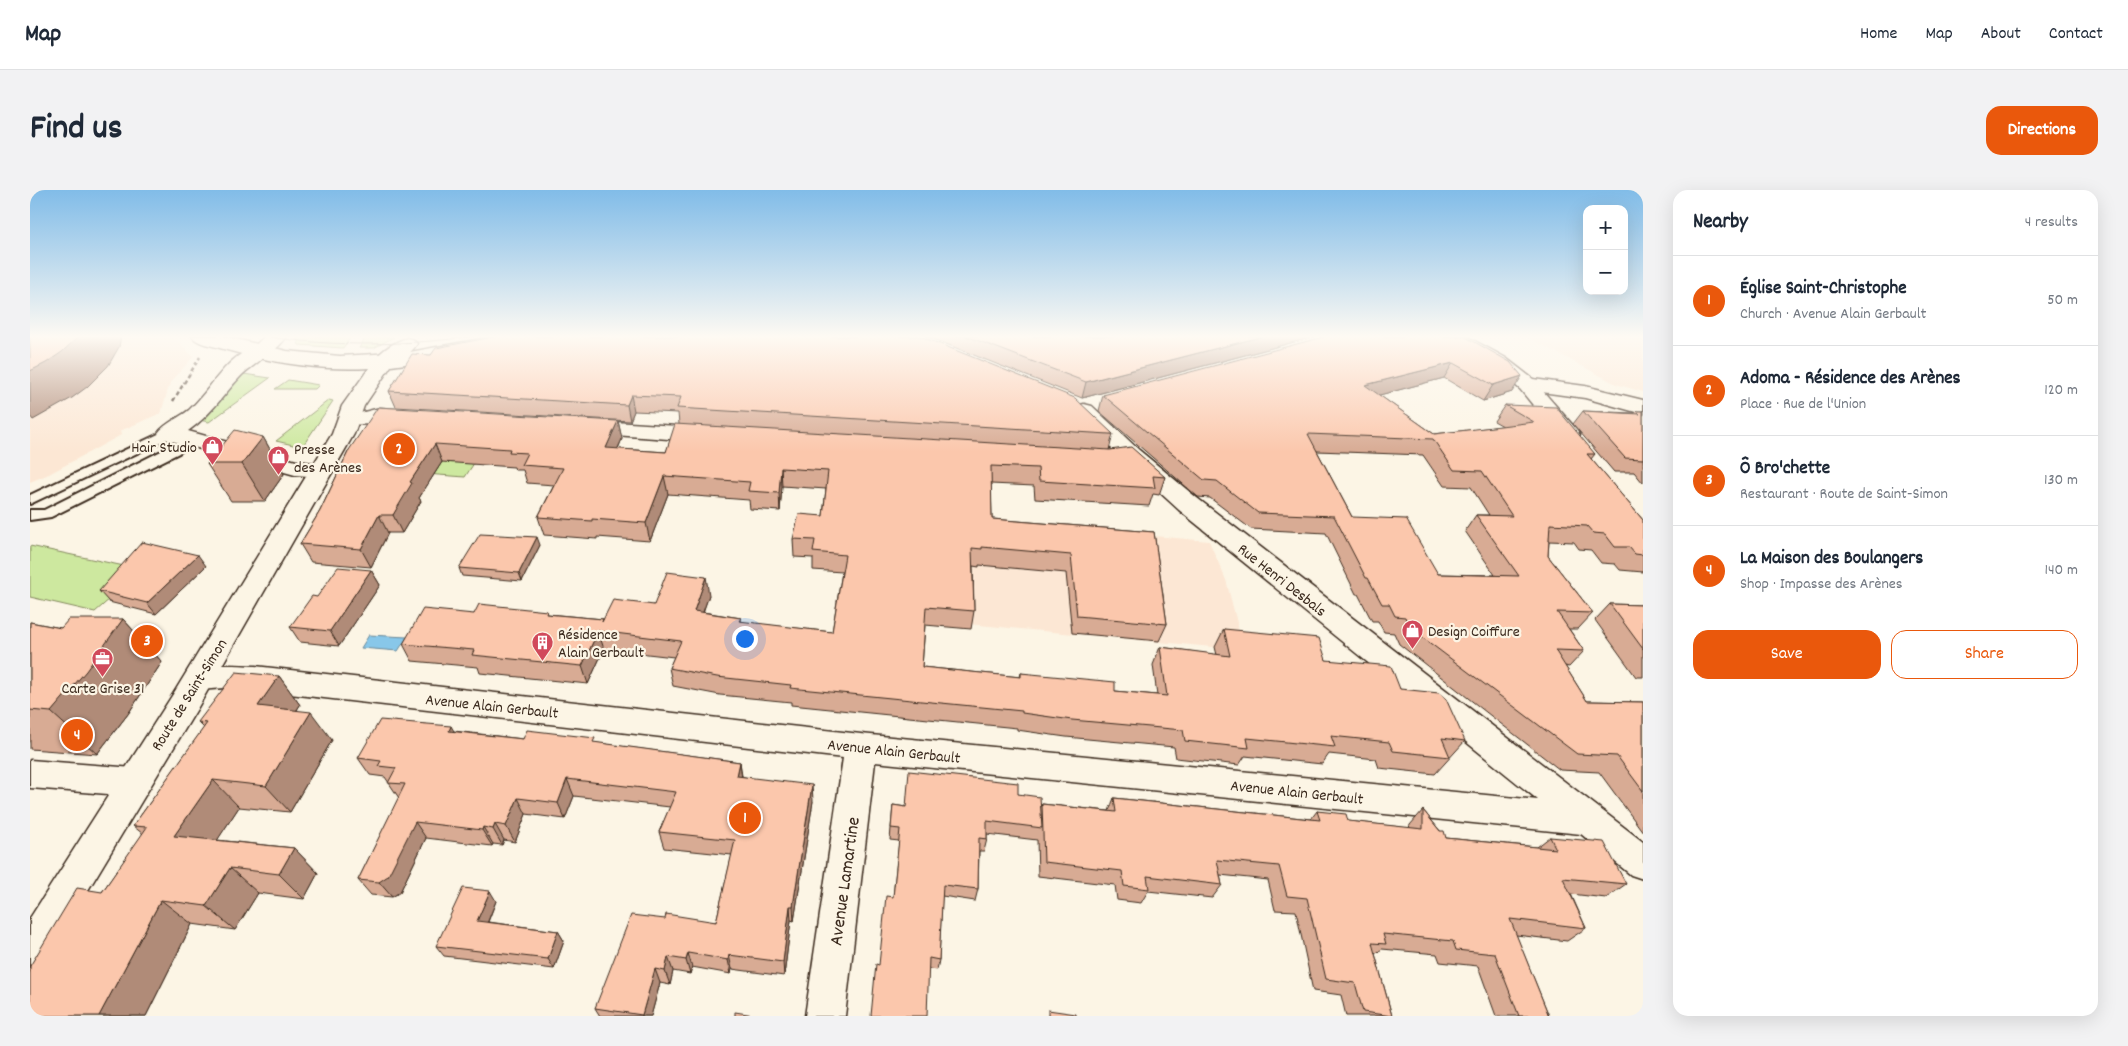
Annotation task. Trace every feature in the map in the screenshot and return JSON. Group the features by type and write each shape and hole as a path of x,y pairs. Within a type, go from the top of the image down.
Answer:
{"street":[{"path":"231,375 198,415 187,424 179,437 295,468 322,470"},
{"name":"Route de Saint-Simon","path":"30,952 199,678 343,434 353,406 380,375"},
{"path":"388,375 369,412 427,418"},
{"path":"1514,375 1527,385 1584,453"},
{"path":"1527,385 1601,395 1643,407"},
{"name":"Rue Henri Desbals","path":"1102,401 1075,405 1118,457 1188,504 1643,862"},
{"name":"Route de Saint-Simon","path":"343,434 369,412"},
{"path":"565,426 733,436"},
{"name":"Avenue Alain Gerbault","path":"199,678 225,676 255,678 861,747 1590,820"},
{"name":"Avenue Lamartine","path":"825,1016 861,747"},
{"path":"30,774 134,782"}],"lane":[{"path":"31,500 179,437"},
{"path":"30,515 46,514 175,450 179,437"}],"shaded area":[{"path":"30,375 177,375 170,383 161,413 120,431 121,435 49,474 30,482"},
{"path":"1598,375 1643,375 1643,392 1616,384"},
{"path":"988,521 1209,541 1226,580 1244,650 925,620"}],"green space":[{"path":"236,375 270,378 209,422 199,420"},
{"path":"288,380 319,385 315,389 275,389"},
{"path":"329,400 333,401 302,447 276,441"},
{"path":"482,451 465,477 399,472"},
{"path":"30,546 143,570 95,612 30,597"}],"water":[{"path":"369,635 407,637 398,651 361,648"}],"building":[{"path":"399,375 1016,375 1075,398 1113,434 677,408 681,397 631,395 627,405 389,391"},
{"path":"1067,375 1115,375 1086,382"},
{"path":"1181,375 1407,375 1365,385 1434,434 1534,422 1505,405 1556,407 1595,454 1587,454 1643,520 1643,555 1635,554 1629,547 1615,547 1605,534 1593,533 1587,526 1550,524 1548,556 1593,613 1557,612 1584,651 1555,650 1587,701 1643,702 1643,791 1617,756 1577,754 1410,628 1405,617 1395,616 1389,604 1382,604 1368,578 1366,578 1334,516 1258,513 1217,481 1204,480 1103,395","holes":["1308,434 1433,439 1454,470 1482,471 1512,516 1476,515 1519,576 1438,574 1406,519 1352,517"]},
{"path":"1474,375 1522,376 1493,385"},
{"path":"378,407 618,421 606,448 666,452 675,424 1110,450 1131,447 1165,477 1153,476 1155,488 1039,481 1038,468 991,466 992,519 1154,532 1167,624 1077,616 1071,555 982,547 982,549 972,548 974,611 926,607 922,667 1021,677 1021,673 1115,682 1115,691 1167,696 1160,647 1230,656 1224,629 1319,638 1326,660 1391,666 1400,689 1439,693 1446,699 1465,741 1442,738 1450,757 1393,751 1389,742 1331,736 1335,747 1247,738 1249,748 1185,741 1183,730 1072,720 1022,713 1022,711 790,688 791,685 717,677 669,668 681,641 598,631 582,666 472,655 474,650 403,644 423,609 474,614 479,604 547,611 546,614 603,619 602,622 613,600 654,605 667,572 706,577 694,611 741,618 739,621 832,632 845,555 813,552 815,540 793,539 799,514 823,516 828,471 781,468 779,493 748,491 750,482 664,476 646,523 592,519 592,521 538,517 563,468 521,465 527,453 509,452 510,449 435,444 410,482 412,483 393,515 379,515 361,549 300,544 320,511 349,450"},
{"path":"1583,411 1640,414 1637,411 1643,411 1643,459 1625,458"},
{"path":"235,430 263,437 242,464 207,464"},
{"path":"480,534 537,537 519,573 459,568"},
{"path":"142,542 198,555 147,603 99,591"},
{"path":"338,567 371,570 330,631 290,627 312,596 317,597"},
{"path":"1610,604 1643,605 1643,649"},
{"path":"69,619 123,619 86,671 51,712 30,710 30,622 61,628"},
{"path":"236,672 279,676 258,706 311,712 266,786 213,780 174,836 294,848 279,874 230,868 206,906 161,900 99,1016 30,1016 30,966 77,888 102,892 147,827 133,826 207,723 198,722"},
{"path":"380,720 451,726 449,731 523,739 527,730 595,738 593,742 740,762 737,776 812,785 793,906 790,906 783,962 729,955 728,960 688,953 686,960 668,957 665,971 655,969 642,1015 595,1008 631,915 665,919 666,914 716,922 735,840 659,832 676,792 567,779 558,803 518,798 506,826 495,824 493,829 483,827 482,830 415,822 388,876 379,882 358,880 405,784 388,783 396,768 378,766 381,761 358,758"},
{"path":"909,771 1018,783 1018,794 1040,797 1042,828 987,821 987,839 979,838 978,889 943,885 939,960 929,958 927,1016 871,1016 876,964 879,965 886,896 893,897 900,829 891,828 893,805 906,807"},
{"path":"1114,798 1320,820 1317,811 1346,814 1348,821 1423,829 1423,810 1440,831 1444,831 1446,838 1556,849 1550,837 1604,842 1626,884 1563,878 1586,928 1510,919 1549,1016 1519,1016 1495,954 1456,950 1453,941 1383,934 1386,944 1372,943 1392,1016 1363,1012 1355,983 1326,979 1307,898 1287,896 1279,866 1217,860 1222,885 1147,876 1149,889 1124,886 1122,871 1044,862 1042,804 1116,812"},
{"path":"463,888 490,891 477,921 558,931 548,959 436,946"},
{"path":"1048,1010 1076,1014 1076,1016 1048,1016"},
{"path":"735,1012 760,1016 735,1016"}],"place":[{"name":"Adoma - Résidence des Arènes","path":"399,449"},
{"name":"Hair Studio","path":"213,465"},
{"name":"Presse des Arènes","path":"278,476"},
{"name":"Ô Bro'chette","path":"147,641"},
{"name":"Design Coiffure","path":"1412,649"},
{"name":"Résidence Alain Gerbault","path":"542,661"},
{"name":"Carte Grise 31","path":"103,677"},
{"name":"La Maison des Boulangers","path":"77,735"},
{"name":"Église Saint-Christophe","path":"745,818"}]}
